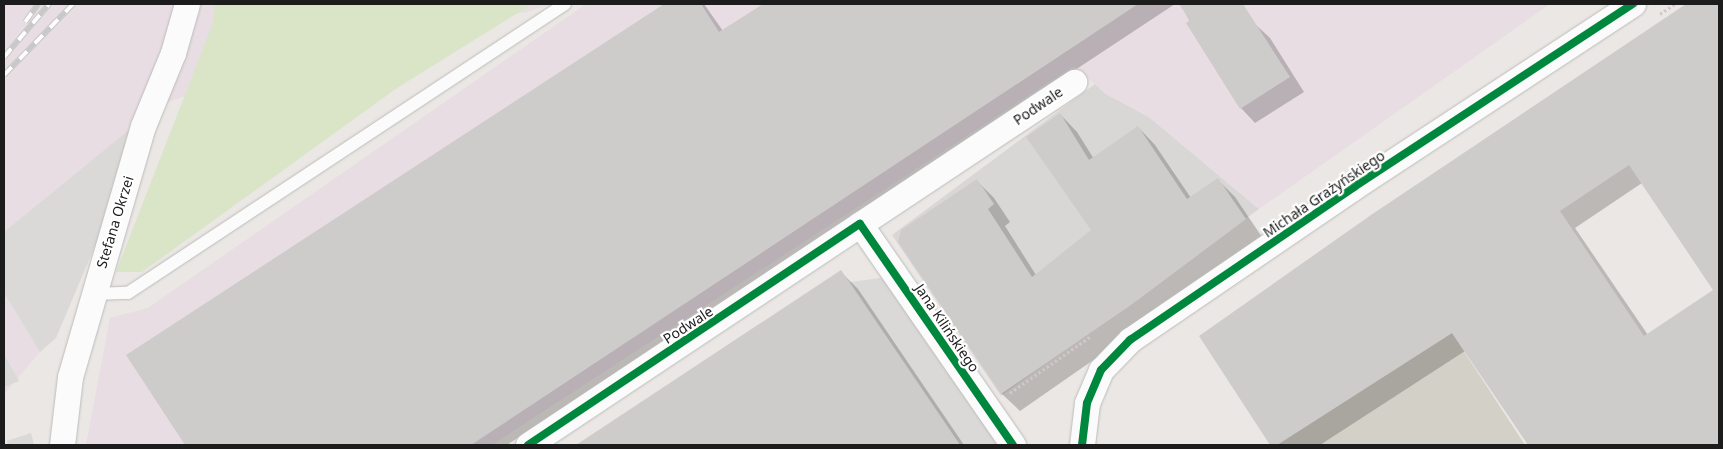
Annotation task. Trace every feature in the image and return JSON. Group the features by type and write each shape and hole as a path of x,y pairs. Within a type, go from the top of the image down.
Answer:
{"street":[{"name":"Stefana Okrzei","path":"62,445 70,377 93,294 143,126 173,52 187,4"},
{"name":"Michała Grażyńskiego","path":"1082,445 1087,403 1101,370 1130,340 1354,187 1633,4"},
{"name":"Podwale","path":"528,445 1074,82"},
{"name":"Jana Kilińskiego","path":"860,224 1013,445"}],"lane":[{"path":"93,294 128,293 565,4"}],"path":[{"path":"1002,399 1099,330"}],"shaded area":[{"path":"4,4 551,4 527,12 390,30 249,72 158,106 4,232"},
{"path":"586,4 1550,4 1259,209 1149,117 1106,94 1074,66 492,445 86,445 110,318 148,308"},
{"path":"1095,84 1106,94 1149,117 1259,209 1001,396 892,235"},
{"path":"141,120 108,215 56,338 40,352 4,293 4,232"},
{"path":"896,276 1010,445 960,445 850,282"},
{"path":"4,293 40,352 4,394"},
{"path":"1452,333 1525,445 1277,445"},
{"path":"4,354 19,381 4,387"},
{"path":"31,433 34,445 8,445 7,441"}],"green space":[{"path":"214,4 532,4 397,88 142,272 116,272 213,23"}],"building":[{"path":"664,4 701,4 719,32 763,4 1138,4 471,445 185,445 126,355"},
{"path":"1179,4 1243,4 1290,77 1240,109 1186,23 1190,20"},
{"path":"1686,4 1719,4 1719,445 1528,445 1452,333 1277,445 1270,445 1199,336 1371,215","holes":["1629,165 1713,290 1644,336 1560,211"]},
{"path":"1060,113 1089,160 1138,126 1187,199 1218,178 1246,219 1131,305 1001,394 898,242 901,230 977,179 994,204 988,209 1032,277 1091,230 1026,137"},
{"path":"841,270 960,445 576,445"}],"railway":[{"path":"25,22 38,4"},
{"path":"4,57 49,4"},
{"path":"4,75 73,4"}],"cycle path":[{"path":"1082,445 1087,403 1101,370 1130,340 1354,187 1633,4"},
{"path":"528,445 860,224 1013,445"}]}
